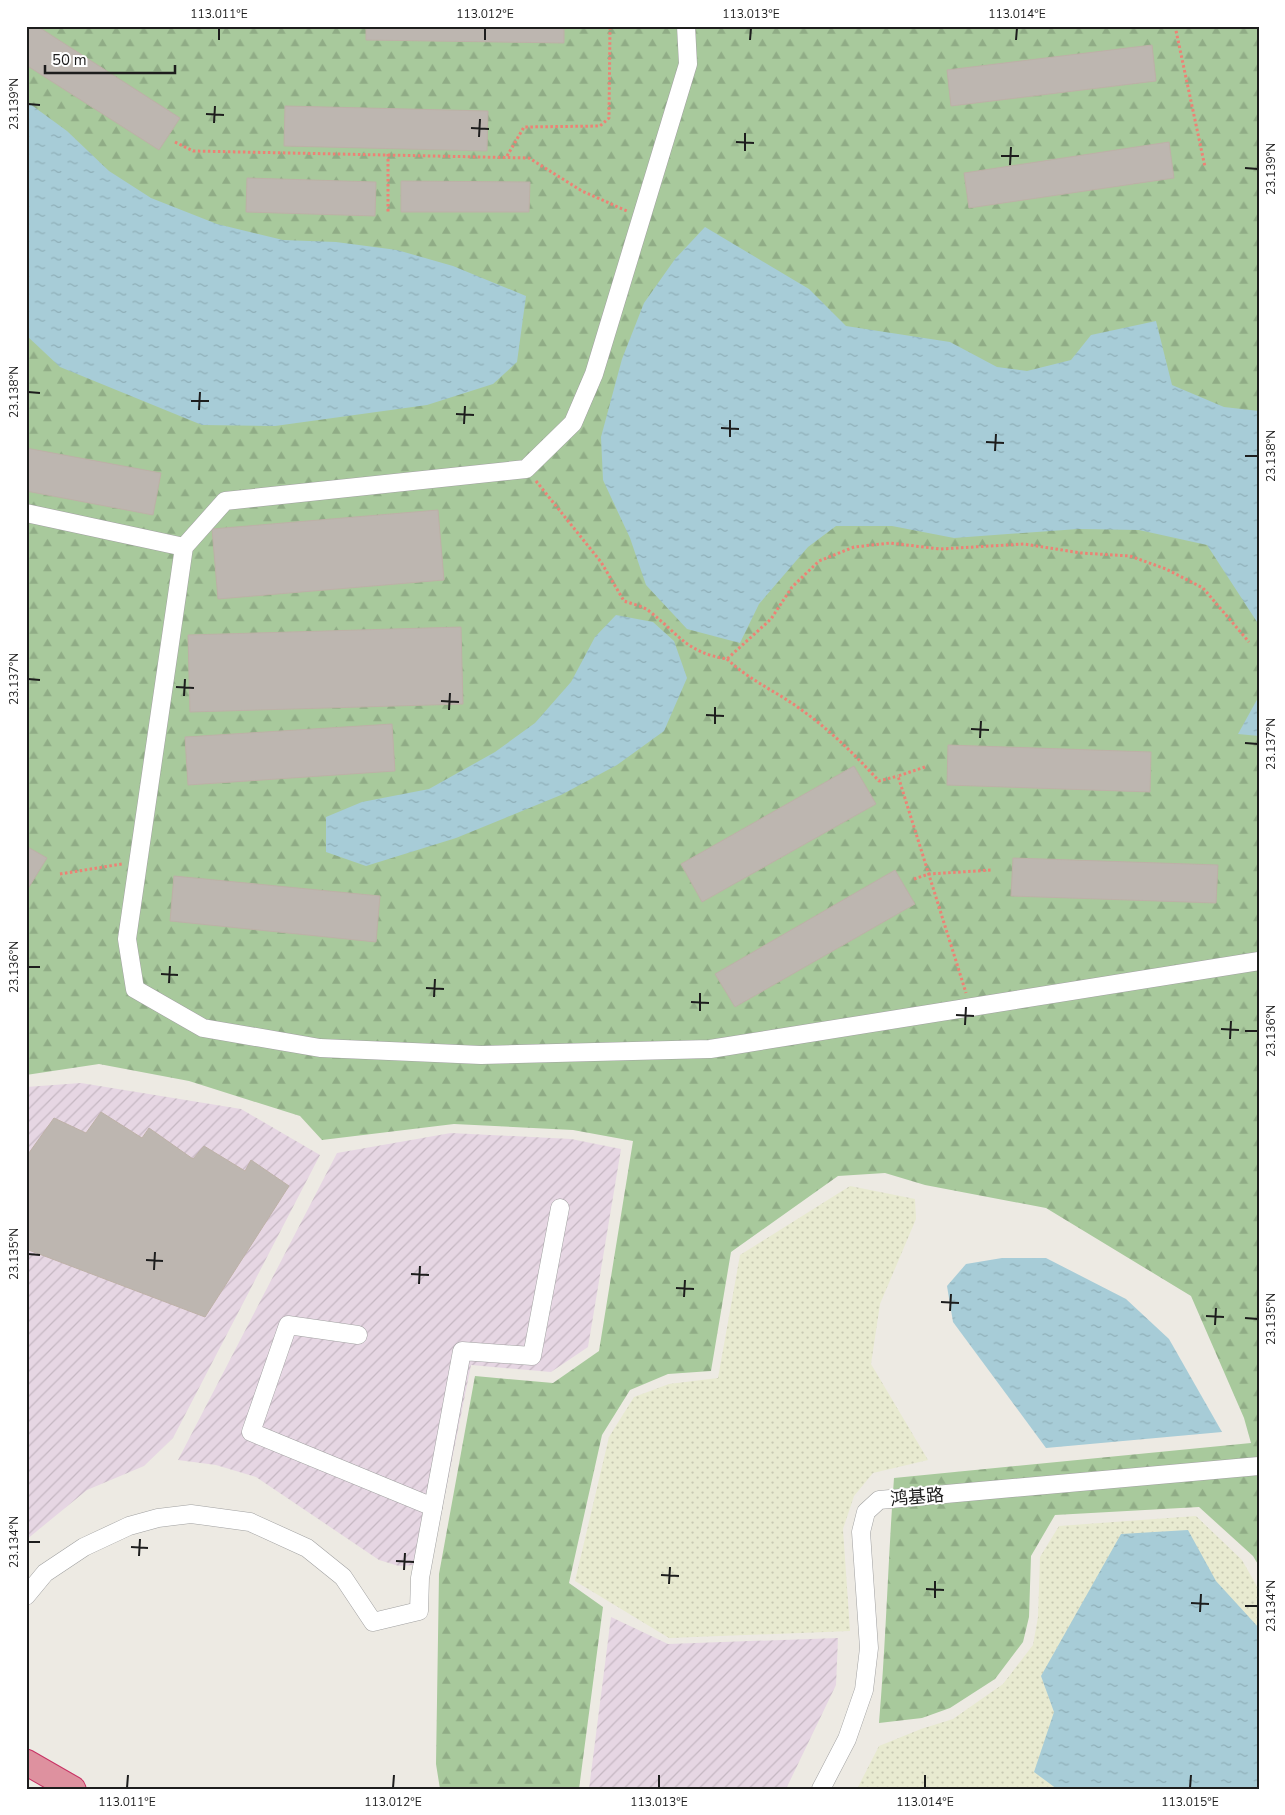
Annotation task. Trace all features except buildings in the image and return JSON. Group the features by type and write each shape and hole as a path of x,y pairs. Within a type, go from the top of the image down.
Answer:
{"highway":[{"path":"26,1762 73,1789"}],"street":[{"path":"686,26 688,64 594,374 573,423 526,469 225,502 184,547 127,939 135,988 203,1028 320,1048 481,1055 710,1049 1259,961"},
{"path":"26,513 184,547"},
{"path":"26,1596 45,1572 84,1547 129,1526 158,1518 191,1514 250,1522 307,1548 343,1577 373,1622 419,1610 420,1578 462,1351 532,1356 560,1208"},
{"path":"358,1334 288,1325 251,1432 433,1507"},
{"name":"鸿基路","path":"821,1789 847,1739 864,1690 869,1648 862,1532 866,1512 879,1500 1259,1466"}],"path":[{"path":"507,156 524,127 600,126 609,118 610,26"},
{"path":"1175,26 1206,167"},
{"path":"175,142 193,151 507,156 529,158 582,191 642,218"},
{"path":"388,154 388,212"},
{"path":"526,469 601,562 624,601 648,610 685,644 709,656 727,659 751,680 808,715 848,747 879,781 925,767"},
{"path":"727,659 770,619 792,587 819,561 854,547 890,544 940,549 1024,544 1080,553 1130,556 1166,569 1203,588 1249,642"},
{"path":"898,776 970,1008"},
{"path":"60,874 138,861"},
{"path":"914,879 929,874 992,870"}],"shaded area":[{"path":"81,1083 241,1109 320,1155 173,1438 144,1466 87,1490 26,1540 26,1087"},
{"path":"451,1133 571,1139 621,1149 588,1347 551,1372 471,1365 430,1569 414,1565 399,1566 379,1560 256,1477 216,1465 178,1460 337,1153"},
{"path":"611,1617 668,1644 838,1638 836,1685 786,1789 589,1789"}],"green space":[{"path":"26,26 1259,26 1259,1566 1253,1556 1199,1507 1055,1515 1031,1556 1029,1617 1023,1642 995,1679 950,1708 922,1718 879,1723 894,1478 1251,1443 1244,1418 1191,1296 1046,1208 925,1185 885,1173 838,1176 731,1252 711,1371 668,1374 630,1390 602,1435 569,1583 603,1607 579,1789 440,1789 436,1764 439,1574 475,1376 553,1383 599,1351 633,1141 573,1130 454,1124 322,1140 300,1116 189,1081 99,1064 26,1075"},
{"path":"850,1186 915,1199 916,1219 880,1304 871,1364 928,1460 873,1473 854,1496 843,1529 850,1631 669,1638 575,1581 609,1437 634,1397 669,1384 718,1378 740,1255"},
{"path":"1196,1516 1242,1560 1259,1590 1259,1789 857,1789 879,1746 921,1729 953,1719 1003,1684 1033,1645 1038,1617 1040,1557 1059,1526"}],"water":[{"path":"26,101 67,131 109,171 151,198 217,224 283,240 336,242 397,250 453,266 526,296 517,362 493,384 427,405 275,426 202,425 60,367 26,335"},
{"path":"705,227 809,289 846,326 950,342 997,367 1027,371 1071,360 1091,335 1156,321 1172,385 1224,407 1259,411 1259,625 1207,545 1139,530 1078,529 954,538 892,526 836,526 808,547 759,604 740,643 687,629 646,585 630,538 603,480 601,437 622,359 644,303 675,259"},
{"path":"616,615 653,622 674,641 687,678 664,731 617,765 561,795 456,838 366,866 326,852 326,817 362,802 429,789 495,752 535,723 571,682 595,637"},
{"path":"1259,696 1259,736 1238,734"},
{"path":"1002,1258 1046,1258 1126,1299 1169,1339 1222,1432 1046,1448 953,1322 947,1286 966,1264"},
{"path":"1188,1530 1216,1581 1259,1628 1259,1789 1057,1789 1034,1772 1054,1712 1041,1676 1121,1534"}]}
